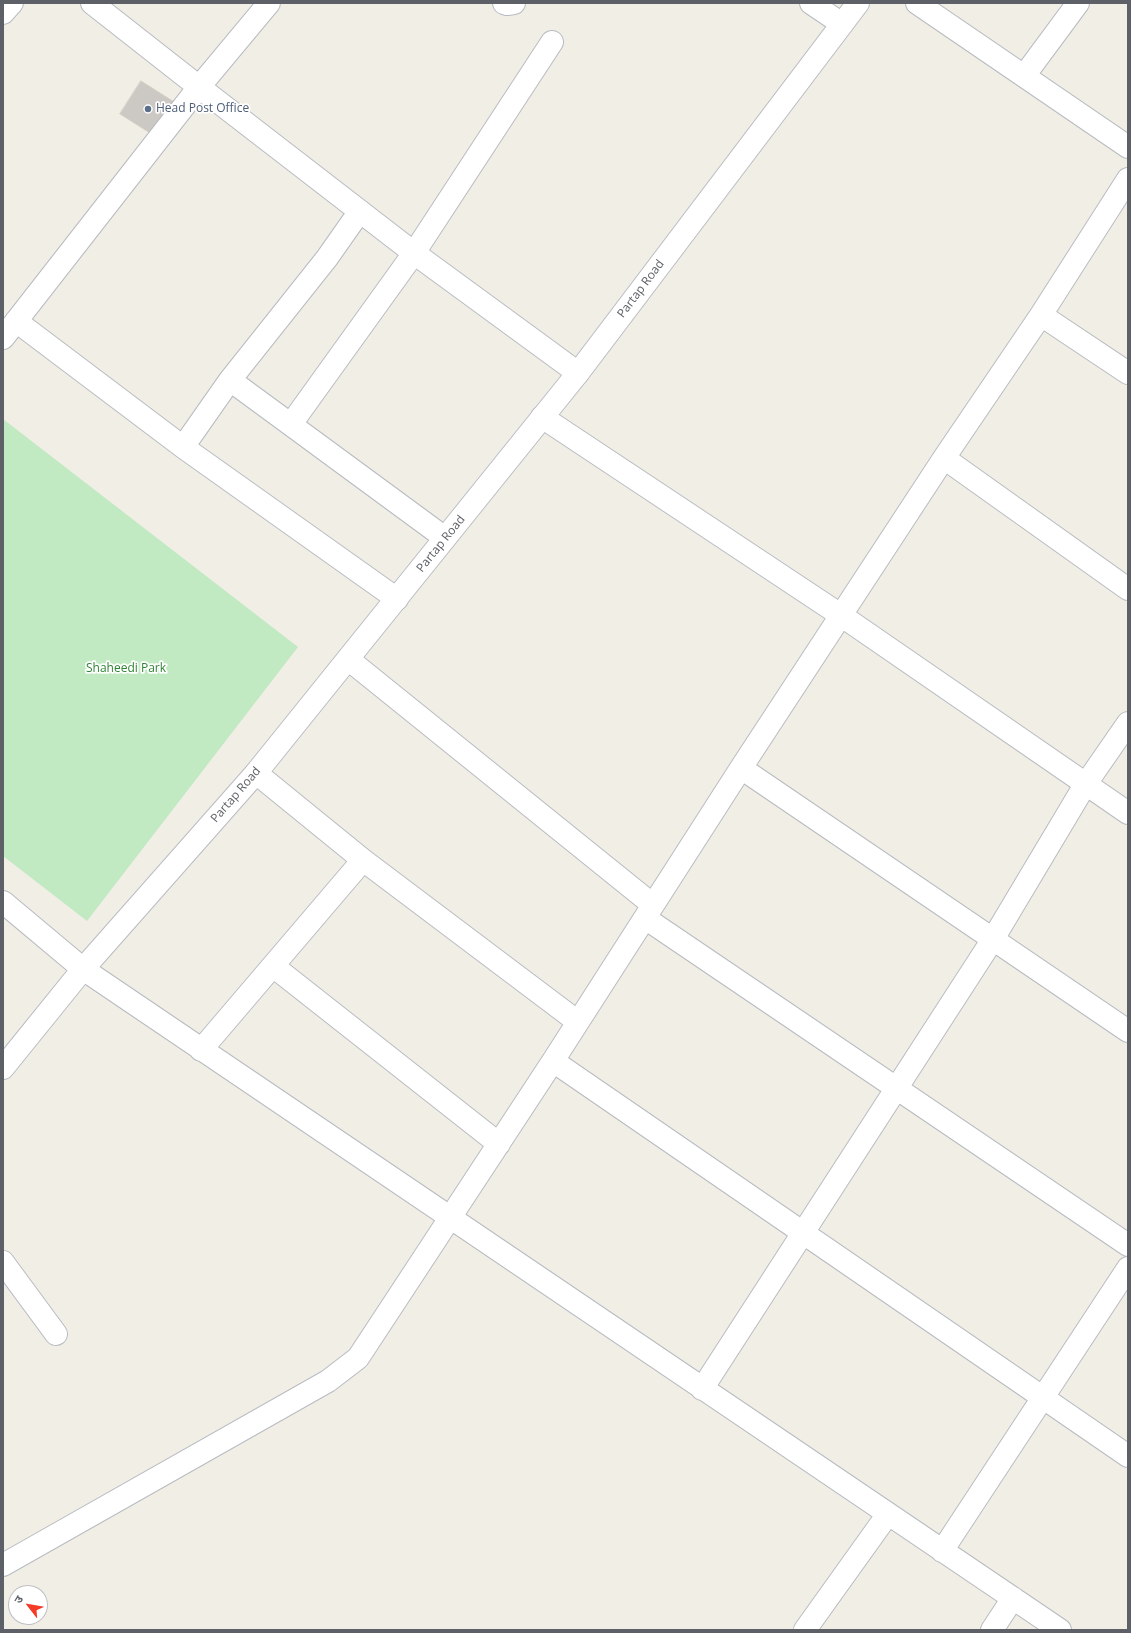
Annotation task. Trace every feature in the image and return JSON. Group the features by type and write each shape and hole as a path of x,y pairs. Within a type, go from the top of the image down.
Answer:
{"street":[{"path":"3,13 12,3"},
{"path":"92,3 199,88 414,253 578,373"},
{"path":"3,338 199,88 269,3"},
{"path":"504,3 514,3"},
{"path":"811,3 842,24"},
{"name":"Partap Road","path":"3,1068 83,969 256,773 578,373 858,3"},
{"path":"916,3 1128,147"},
{"path":"1024,76 1078,3"},
{"path":"291,424 414,253 552,42"},
{"path":"3,1565 328,1381 358,1358 553,1061 741,768 842,616 944,458 1041,315 1128,179"},
{"path":"183,447 230,380 327,258 360,211"},
{"path":"1041,315 1128,373"},
{"path":"16,321 183,447 396,599"},
{"path":"230,380 445,538"},
{"path":"542,417 842,616 1128,814"},
{"path":"944,458 1128,589"},
{"path":"348,659 649,912 897,1088 1128,1245"},
{"path":"702,1389 993,939 1085,785 1128,723"},
{"path":"741,768 1128,1031"},
{"path":"256,773 364,860 578,1022"},
{"path":"201,1050 364,860"},
{"path":"3,902 83,969 450,1219 1060,1630"},
{"path":"273,966 499,1144"},
{"path":"553,1061 1128,1456"},
{"path":"3,1262 56,1334"},
{"path":"942,1551 1128,1268"},
{"path":"805,1630 888,1514"},
{"path":"992,1630 1013,1598"}],"green space":[{"name":"Shaheedi Park","path":"3,419 298,647 87,921 3,856"}],"building":[{"path":"141,81 179,105 158,138 120,114"}],"place":[{"name":"Head Post Office","path":"148,109"}]}
